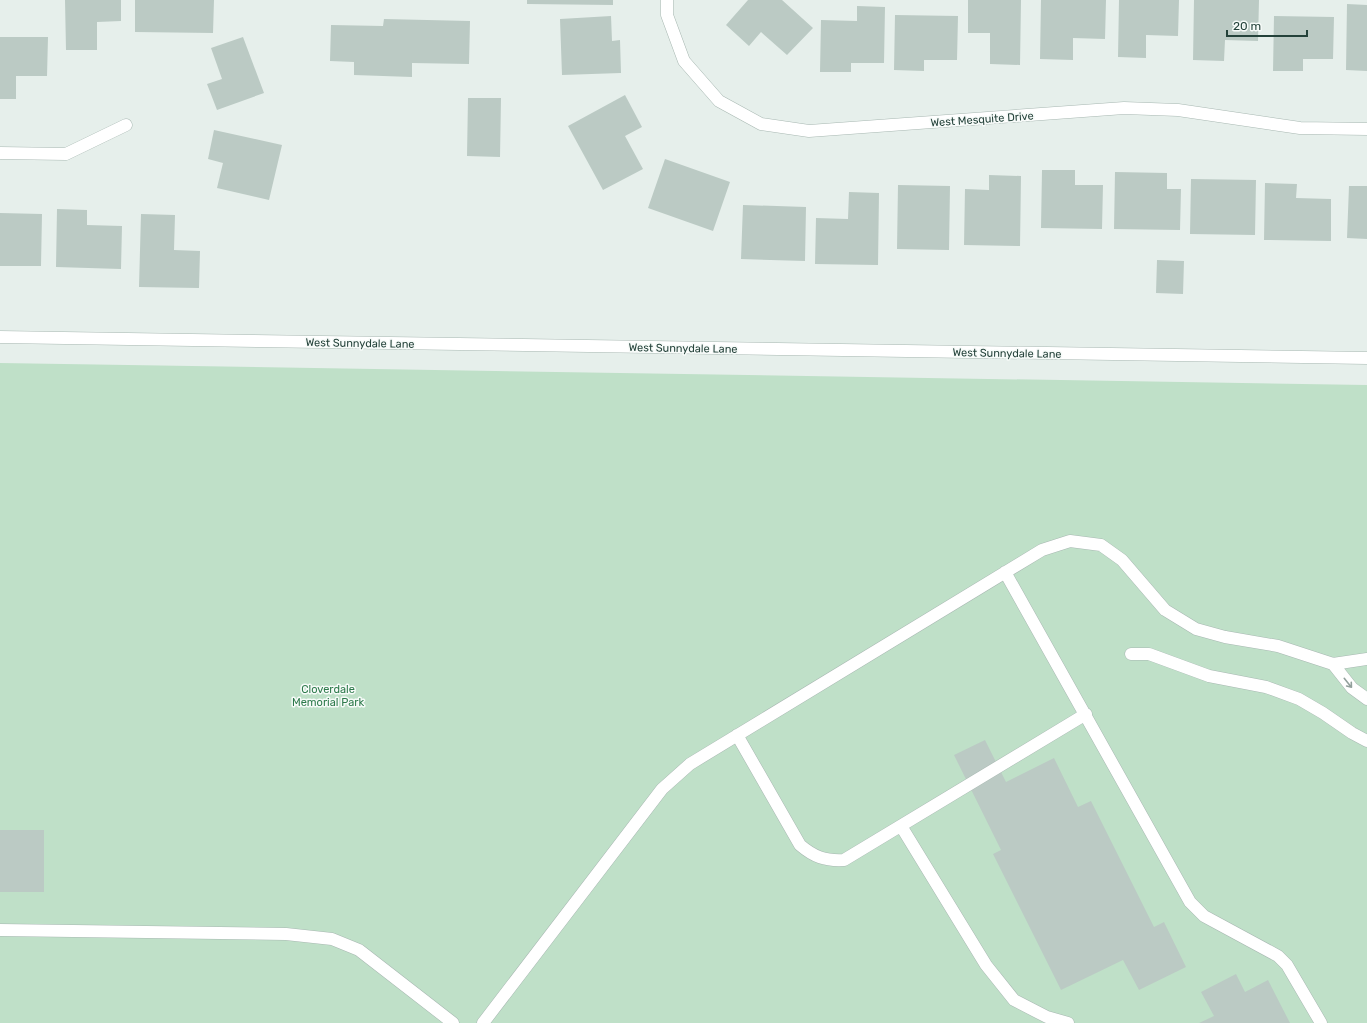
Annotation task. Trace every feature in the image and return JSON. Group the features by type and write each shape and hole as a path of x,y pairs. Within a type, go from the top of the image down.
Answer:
{"street":[{"name":"West Mesquite Drive","path":"667,0 667,15 684,61 718,101 761,124 810,131 1124,108 1178,110 1300,128 1367,129"},
{"path":"0,153 66,154 126,125"},
{"name":"West Sunnydale Lane","path":"0,337 1367,358"},
{"path":"482,1023 662,789 690,764 1042,550 1070,541 1101,545 1122,560 1165,610 1196,629 1225,637 1278,646 1333,664 1367,659"},
{"path":"1005,572 1086,714 1190,902 1204,916 1278,956 1287,965 1321,1023"},
{"path":"1131,654 1149,654 1209,676 1266,686 1299,700 1323,713 1352,733 1367,741"},
{"path":"1333,664 1352,688 1367,699"},
{"path":"737,735 800,845 811,855 828,861 844,860 1086,714"},
{"path":"901,826 986,965 1014,1000 1047,1017 1068,1023"},
{"path":"0,930 286,934 332,939 359,950 453,1023"}],"green space":[{"name":"Cloverdale Memorial Park","path":"0,363 1367,385 1367,1023 0,1023"}],"building":[{"path":"65,0 121,0 121,21 97,22 97,50 66,50"},
{"path":"135,0 214,0 213,33 135,32"},
{"path":"527,0 613,0 613,5 527,4"},
{"path":"748,0 782,0 813,28 787,55 761,32 749,46 726,25"},
{"path":"968,0 1021,0 1020,65 990,64 990,33 968,33"},
{"path":"1041,0 1106,0 1105,39 1073,38 1073,60 1040,59"},
{"path":"1119,0 1179,0 1178,36 1146,35 1146,58 1118,57"},
{"path":"1194,0 1259,0 1258,41 1225,40 1224,61 1193,60"},
{"path":"1347,4 1367,5 1367,71 1346,70"},
{"path":"857,6 885,7 884,63 851,63 851,72 820,72 821,20 857,21"},
{"path":"895,15 958,16 957,60 924,60 924,71 894,70"},
{"path":"611,16 612,41 620,40 621,73 562,75 560,19"},
{"path":"1274,16 1334,17 1333,59 1303,59 1303,71 1273,71"},
{"path":"384,19 470,21 469,64 412,63 412,77 354,75 354,62 330,61 331,25 383,26"},
{"path":"0,37 48,37 47,76 16,76 16,99 0,99"},
{"path":"243,37 264,93 217,110 207,84 222,79 211,48"},
{"path":"625,95 642,127 625,136 643,169 603,190 568,126"},
{"path":"468,98 501,98 500,157 467,156"},
{"path":"214,130 282,145 269,200 217,188 223,163 208,159"},
{"path":"665,159 730,182 713,231 648,208"},
{"path":"1042,170 1075,170 1075,185 1103,185 1102,229 1041,228"},
{"path":"1115,172 1167,173 1167,189 1181,189 1180,230 1114,229"},
{"path":"989,175 1021,176 1020,246 964,245 965,189 989,190"},
{"path":"1191,179 1256,180 1255,235 1190,234"},
{"path":"1265,183 1297,184 1296,198 1331,199 1331,241 1264,240"},
{"path":"898,185 950,186 949,250 897,249"},
{"path":"1349,186 1367,186 1367,239 1347,238"},
{"path":"849,192 879,193 878,265 815,264 816,218 848,219"},
{"path":"743,205 806,207 805,261 741,259"},
{"path":"57,209 87,210 87,225 122,226 121,269 56,267"},
{"path":"0,213 42,214 41,266 0,266"},
{"path":"141,214 175,215 174,250 200,251 199,288 139,287"},
{"path":"1157,260 1184,261 1183,294 1156,293"},
{"path":"985,740 1006,782 1054,758 1078,807 1091,801 1154,927 1164,922 1186,967 1139,990 1123,960 1061,990 993,854 1001,850 954,755"},
{"path":"0,830 44,830 44,892 0,892"},
{"path":"1236,974 1245,992 1268,980 1290,1023 1199,1023 1214,1016 1201,992"}]}
